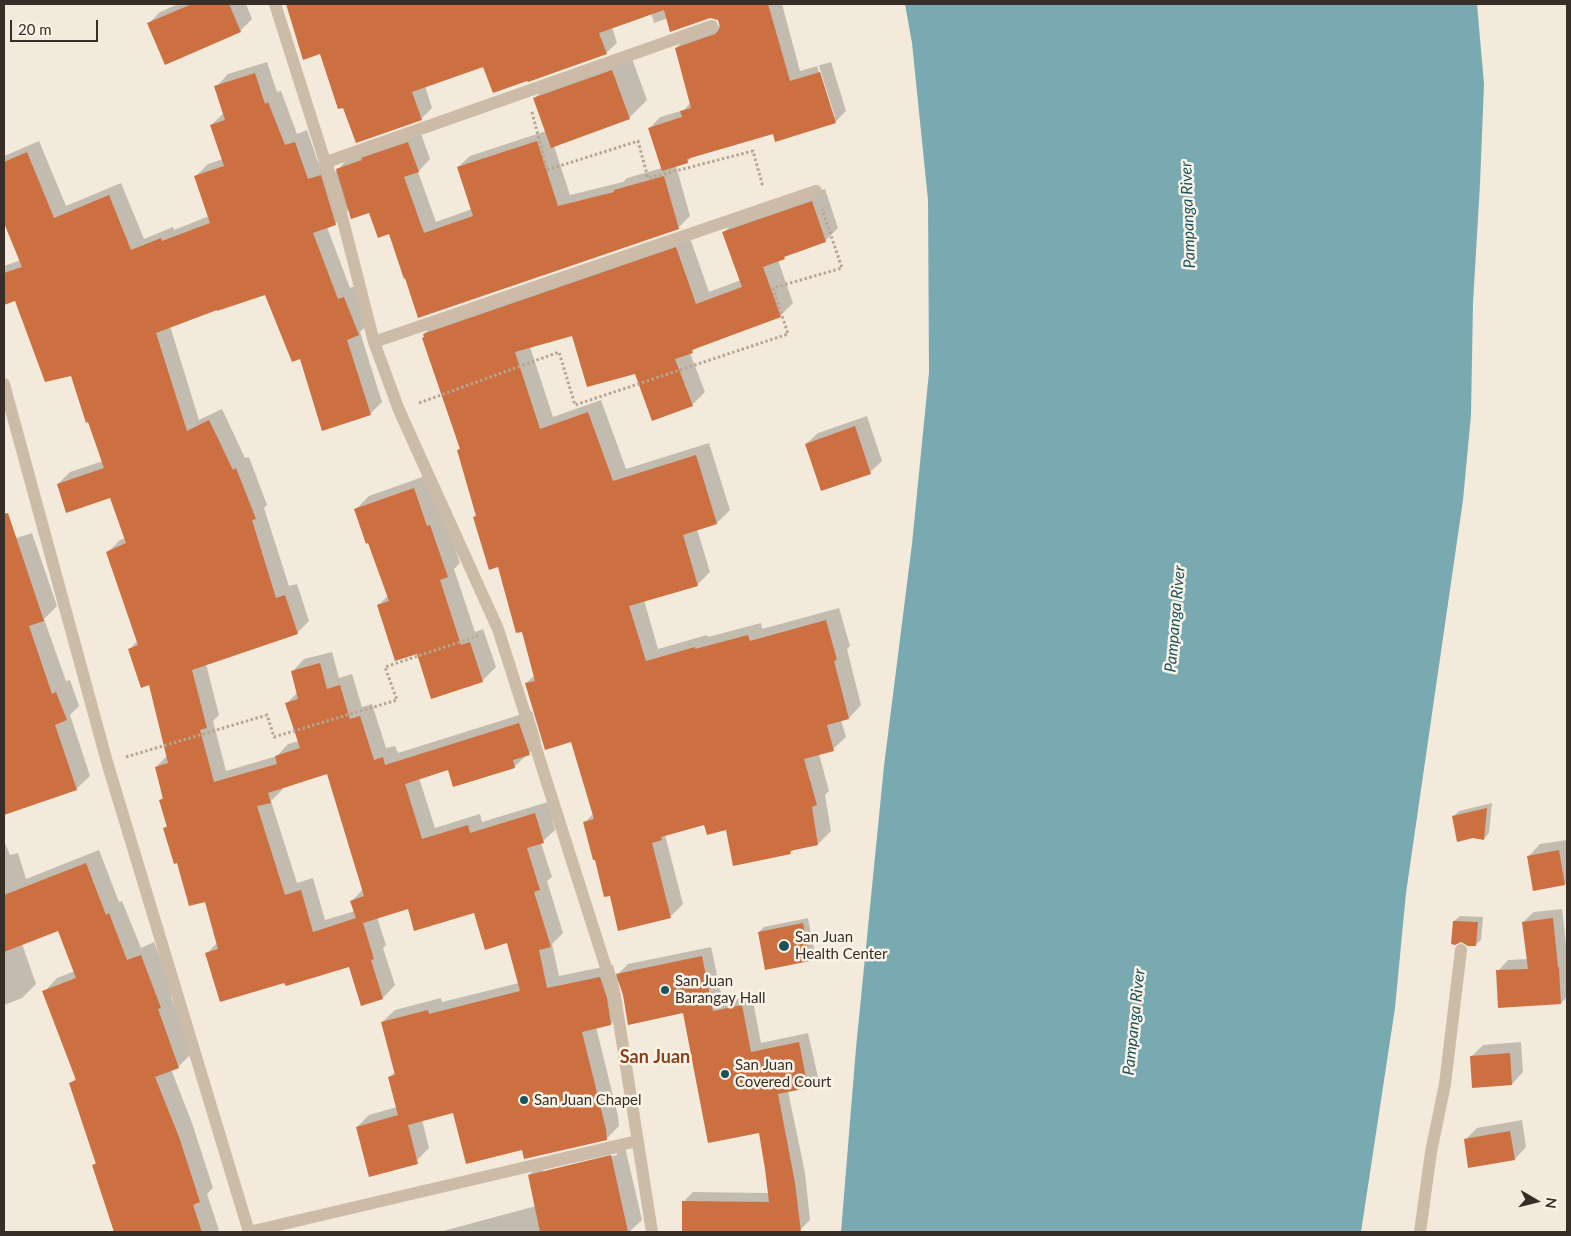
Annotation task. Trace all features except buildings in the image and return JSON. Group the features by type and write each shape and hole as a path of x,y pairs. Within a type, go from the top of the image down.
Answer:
{"street":[{"path":"275,4 340,209 374,342 399,410 498,629 614,996 652,1232"},
{"path":"324,163 712,26"},
{"path":"374,342 816,191"},
{"path":"4,384 107,762 249,1232 637,1142"},
{"path":"1420,1232 1431,1152 1445,1084 1461,950"}],"path":[{"path":"527,91 547,170 638,141 648,178 753,151 769,206"},
{"path":"399,410 559,352 575,405 788,334 773,288 842,268 816,191"},
{"path":"107,762 267,715 274,737 397,700 385,667 498,629"}],"water":[{"name":"Pampanga River","path":"905,4 1477,4 1484,84 1473,303 1471,415 1463,500 1406,893 1395,1008 1361,1232 841,1232 856,1048 884,766 912,544 929,372 928,200 912,43"}],"place":[{"name":"San Juan Health Center","path":"784,946"},
{"name":"San Juan Barangay Hall","path":"665,990"},
{"name":"San Juan Covered Court","path":"725,1074"},
{"name":"San Juan Chapel","path":"524,1100"}],"district":[{"name":"San Juan","path":"655,1057"}]}
